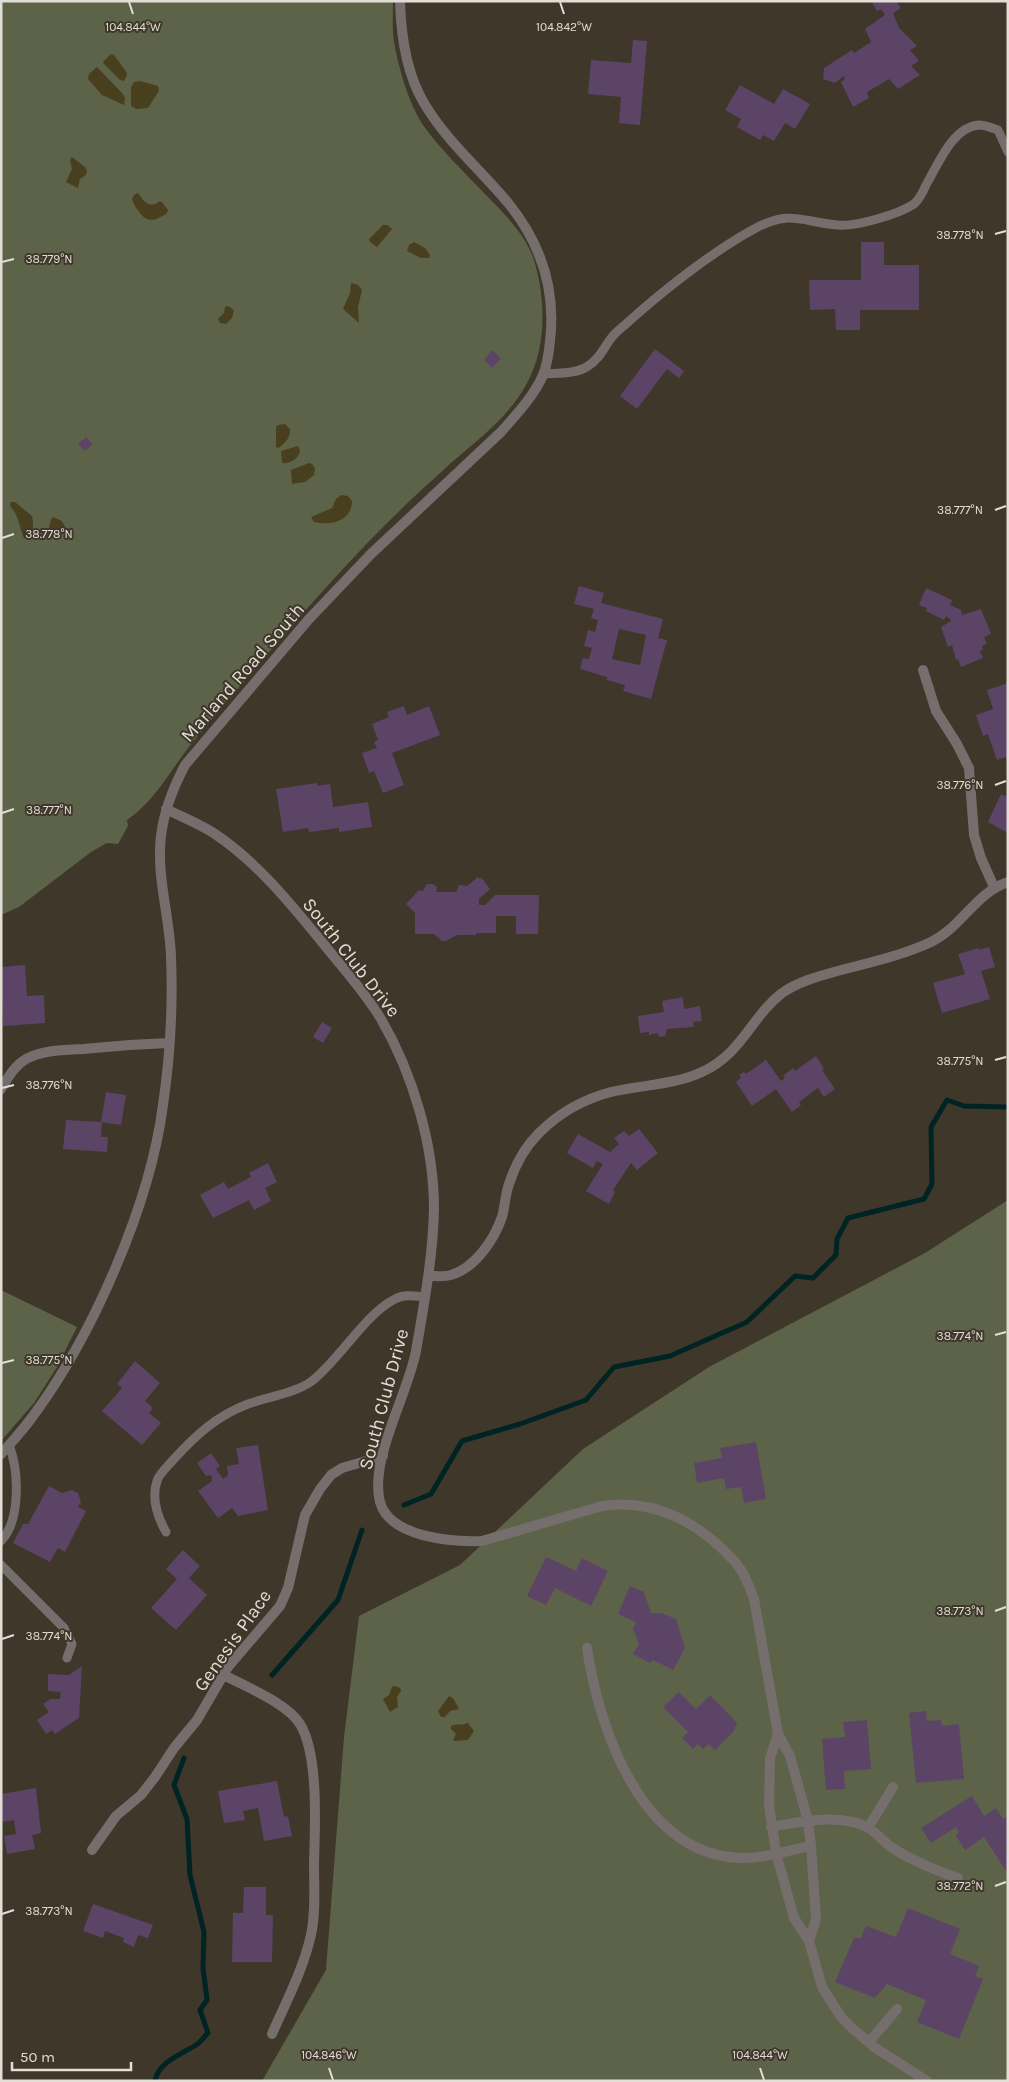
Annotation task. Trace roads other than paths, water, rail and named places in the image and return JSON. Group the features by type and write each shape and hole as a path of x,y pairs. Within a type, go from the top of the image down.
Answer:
{"street":[{"name":"Marland Road South","path":"1,1454 33,1416 79,1345 118,1261 141,1201 163,1105 168,1043 172,956 160,838 166,809 173,789 185,765 309,619 371,554 501,432 520,411 544,374 552,321 547,275 538,250 509,204 455,146 424,102 414,83 408,63 403,37 400,1"},
{"path":"923,670 936,711 957,744 969,768 974,835 981,858 994,887"},
{"name":"South Club Drive","path":"166,809 213,833 250,861 302,917 380,1017 403,1062 412,1087 432,1173 434,1208 428,1276 413,1365 383,1456 379,1477 381,1504 387,1514 397,1523 413,1532 433,1538 462,1541 482,1541 602,1506 619,1503 635,1504 652,1507 672,1514 692,1525 736,1562 747,1580 754,1599 778,1734 790,1756 808,1821 816,1919 809,1941"},
{"path":"428,1276 450,1275 464,1270 478,1257 489,1242 502,1218 509,1185 520,1157 540,1132 569,1110 612,1092 687,1078 704,1072 732,1052 742,1042 767,1008 782,994 799,983 901,954 934,940 958,921 994,887 1008,882"},
{"path":"1,1089 14,1069 24,1060 36,1055 53,1051 131,1044 168,1043"},
{"name":"Genesis Place","path":"92,1850 116,1816 141,1794 155,1777 174,1748 197,1720 240,1651 260,1631 280,1606 288,1588 305,1516 320,1489 330,1476 342,1468 383,1456"},
{"path":"587,1648 592,1679 611,1742 634,1786 654,1815 679,1838 699,1849 740,1858 754,1858 811,1846"},
{"path":"224,1676 278,1704 300,1724 307,1740 314,1789 316,1823 314,1907 311,1935 298,1975 272,2034"},
{"name":"South Club Drive","path":"778,1734 770,1758 769,1804 771,1827 776,1853 794,1918 809,1941 822,1987 841,2017 869,2042 927,2081"},
{"path":"868,1828 892,1787"},
{"path":"771,1827 808,1821 841,1821 868,1828 891,1847 935,1870 958,1878"},
{"path":"869,2042 898,2009"}],"lane":[{"path":"544,374 574,371 588,367 602,353 612,337 643,308 734,241 768,222 780,218 794,217 841,226 857,224 906,209 917,201 944,154 960,133 969,127 981,125 998,130 1008,152"},
{"path":"166,1532 157,1515 154,1501 157,1480 198,1434 226,1414 310,1382 331,1364 380,1310 396,1298 410,1296 425,1297"},
{"path":"1,1541 8,1534 17,1502 14,1457 9,1445"},
{"path":"1,1565 64,1628 72,1644 66,1658"}],"waterway":[{"path":"404,1505 431,1494 462,1441 520,1424 586,1400 614,1367 670,1356 747,1322 795,1276 813,1278 836,1255 837,1239 848,1218 924,1199 932,1184 931,1127 947,1100 964,1106 1008,1107"},
{"path":"272,1675 338,1600 362,1530"},
{"path":"155,2081 157,2074 166,2064 198,2044 208,2033 200,2010 207,2000 203,1968 204,1932 190,1875 187,1819 174,1785 184,1758"}]}
